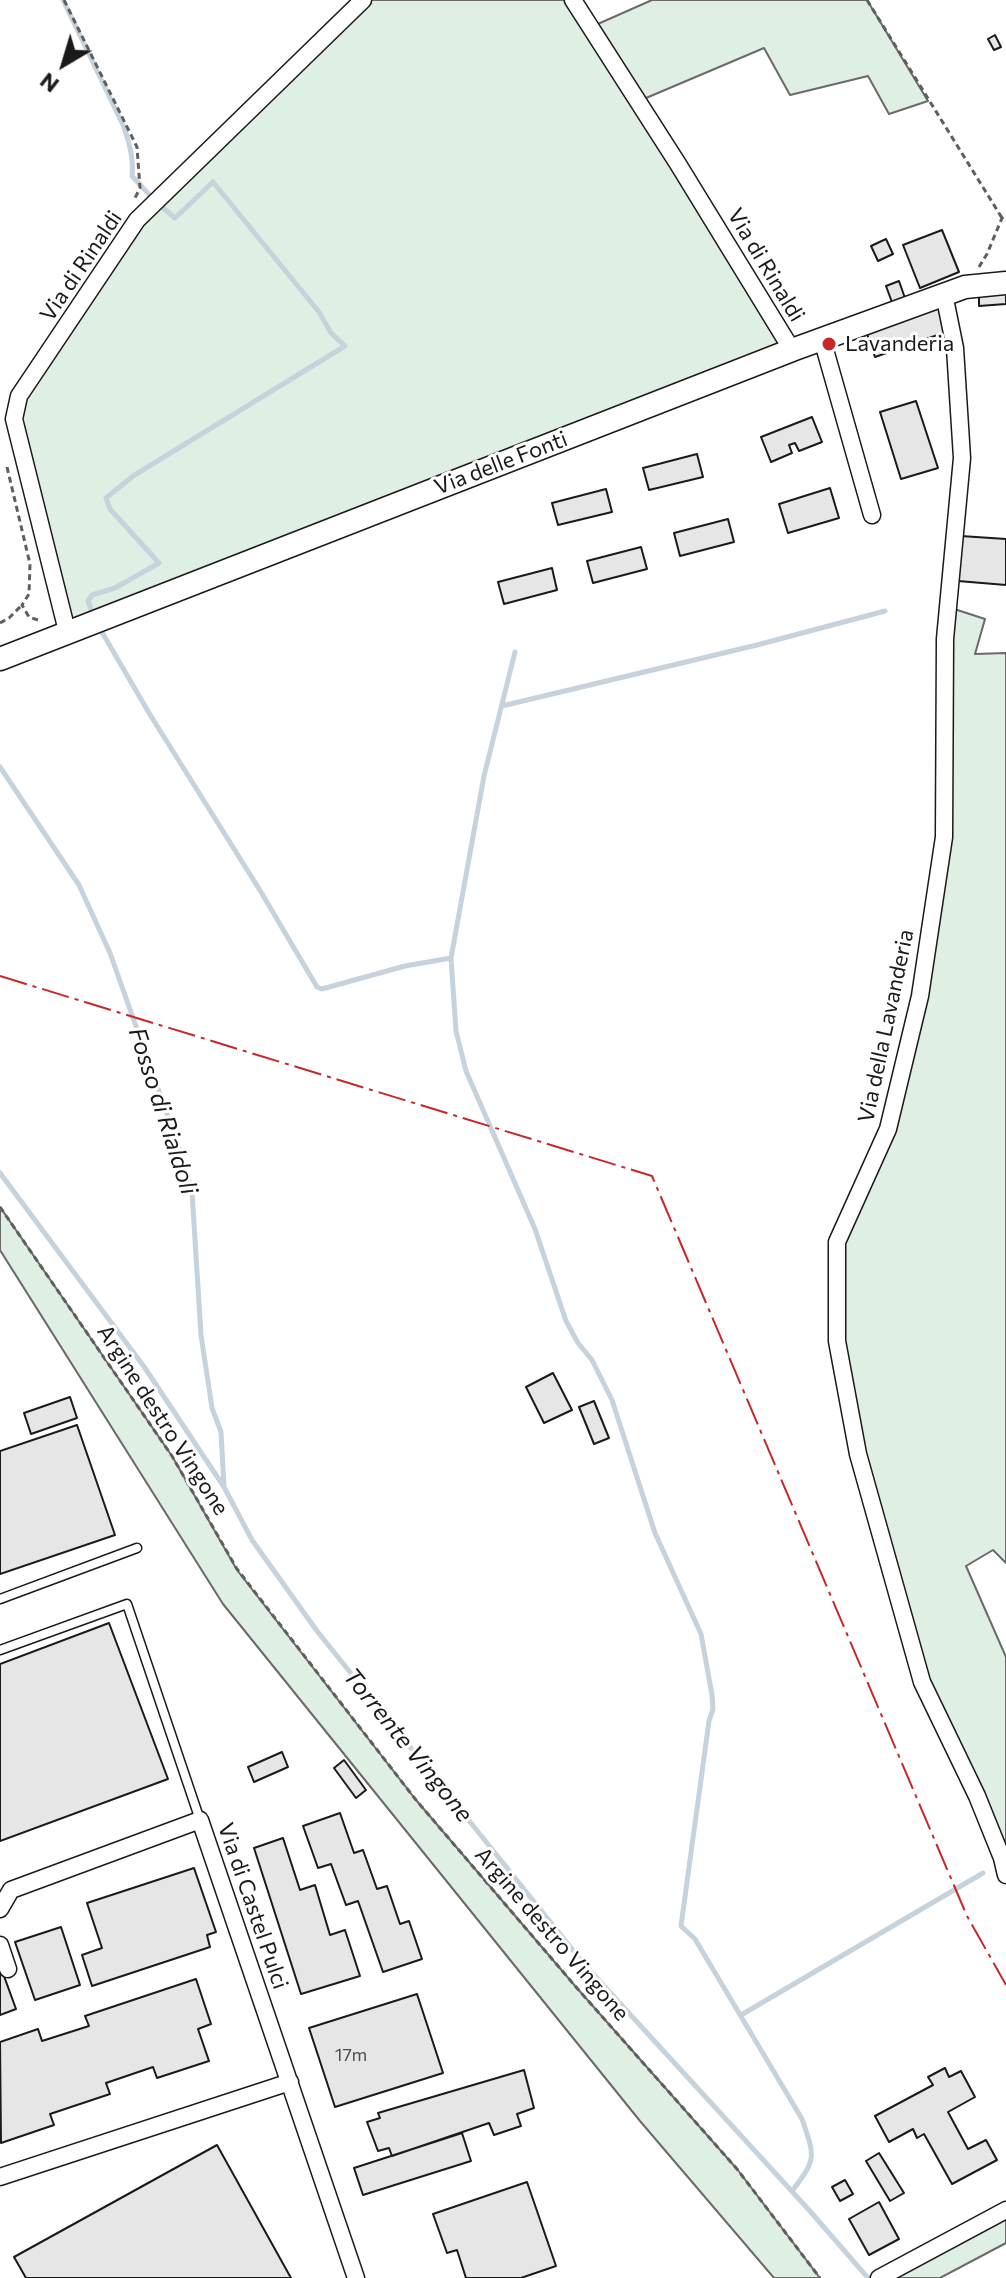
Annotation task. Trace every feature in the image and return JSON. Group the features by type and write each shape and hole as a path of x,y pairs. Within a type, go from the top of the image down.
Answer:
{"street":[{"name":"Via di Rinaldi","path":"66,626 14,419 19,396 137,220 363,0"},
{"name":"Via di Rinaldi","path":"573,0 792,350"},
{"name":"Via delle Fonti","path":"0,659 66,626 792,350 954,290 1006,283"},
{"name":"Via della Lavanderia","path":"954,290 962,458 945,639 944,837 920,996 888,1129 837,1242 837,1341 858,1454 922,1682 977,1796 1006,1875"},
{"path":"822,339 872,515"},
{"name":"Via di Castel Pulci","path":"0,1909 11,1890 200,1820 356,2278"},
{"path":"0,1945 8,1969"},
{"path":"0,2177 290,2082"},
{"path":"879,2278 1006,2210"}],"lane":[{"path":"0,1599 137,1548"},
{"path":"0,1650 127,1604 200,1820"}],"path":[{"path":"64,0 137,147 140,188 134,199"},
{"path":"867,0 928,101 1004,216 987,254 954,290"},
{"path":"0,623 22,605 29,594 30,564 7,465"},
{"path":"22,605 29,617 66,626"},
{"name":"Argine destro Vingone","path":"0,1207 172,1456 246,1581 416,1800 737,2169 820,2278"}],"green space":[{"path":"363,0 573,0 591,27 652,0 867,0 928,101 889,114 868,76 790,95 764,48 639,101 792,350 67,631 14,419 19,396 137,220"},
{"path":"948,607 985,619 975,654 1006,653 1006,1563 993,1550 966,1566 1006,1657 1006,1875 922,1682 837,1341 837,1242 888,1129 944,837"},
{"path":"0,1207 172,1456 237,1570 416,1800 737,2169 820,2278 774,2278 640,2121 223,1604 0,1250"},
{"path":"1006,2210 1006,2243 940,2278 879,2278"}],"building":[{"path":"995,35 1001,47 994,50 988,39"},
{"path":"942,230 959,272 920,288 903,245"},
{"path":"886,239 893,254 878,261 871,246"},
{"path":"899,281 906,301 893,305 886,286"},
{"path":"1006,288 1006,304 979,306 979,290"},
{"path":"938,303 949,331 875,357 865,328"},
{"path":"916,401 938,468 901,479 880,412"},
{"path":"812,417 822,442 799,451 795,443 789,445 792,453 771,462 761,437"},
{"path":"697,454 703,477 649,490 643,468"},
{"path":"830,488 839,518 788,533 779,504"},
{"path":"606,489 612,512 558,525 552,503"},
{"path":"728,519 734,542 680,556 674,533"},
{"path":"961,536 1006,539 1006,585 958,581"},
{"path":"641,547 647,569 593,583 587,561"},
{"path":"552,568 557,590 504,604 498,582"},
{"path":"553,1373 572,1410 544,1423 526,1387"},
{"path":"70,1397 77,1418 31,1434 24,1413"},
{"path":"594,1401 609,1438 594,1444 579,1407"},
{"path":"77,1425 115,1535 0,1574 0,1451"},
{"path":"109,1623 168,1779 0,1841 0,1664"},
{"path":"282,1752 288,1767 254,1782 248,1767"},
{"path":"344,1760 366,1790 356,1798 334,1768"},
{"path":"340,1813 354,1853 363,1850 377,1889 387,1886 400,1924 409,1921 422,1959 383,1972 358,1901 346,1905 331,1864 318,1868 303,1826"},
{"path":"283,1838 300,1890 315,1885 330,1935 345,1930 360,1976 301,1994 254,1848"},
{"path":"194,1868 216,1932 207,1935 210,1947 92,1986 82,1955 102,1948 87,1903"},
{"path":"61,1927 80,1985 35,2000 15,1942"},
{"path":"0,1965 16,2009 0,2015"},
{"path":"196,1979 211,2024 198,2029 209,2061 157,2078 153,2067 106,2083 110,2094 50,2114 54,2125 1,2143 0,2042 38,2029 42,2041 89,2026 85,2016"},
{"path":"417,1994 443,2073 335,2107 309,2028"},
{"path":"945,2068 949,2077 961,2071 975,2097 948,2112 968,2149 986,2140 997,2160 952,2184 924,2134 917,2138 913,2129 889,2142 875,2116 933,2085 928,2077"},
{"path":"524,2070 534,2108 517,2114 521,2126 494,2135 489,2123 392,2156 389,2148 378,2151 367,2122 380,2118 378,2113"},
{"path":"462,2133 471,2161 363,2195 354,2168"},
{"path":"217,2145 291,2278 26,2278 14,2257"},
{"path":"879,2153 904,2193 890,2201 866,2161"},
{"path":"845,2180 853,2194 840,2201 832,2187"},
{"path":"527,2182 556,2266 521,2278 466,2278 457,2250 447,2253 433,2214"},
{"path":"879,2202 899,2239 869,2255 849,2219"}],"waterway":[{"path":"63,0 123,125 130,150 132,176 175,218 213,182 319,312 331,333 345,346 133,476 106,498 110,509 159,563 115,588 92,595 88,601 93,614"},
{"path":"502,706 885,611"},
{"path":"99,627 317,987 322,989 405,966 451,958"},
{"path":"515,652 484,776 451,958 456,1031 466,1071 535,1229 566,1321 592,1360 612,1400 655,1533 701,1634 713,1709 681,1926 695,1939 802,2119 811,2157 806,2172 792,2191"},
{"name":"Fosso di Rialdoli","path":"0,767 79,885 110,953 183,1159 192,1192 201,1335 212,1408 221,1432 224,1487"},
{"name":"Torrente Vingone","path":"0,1173 145,1368 224,1487 252,1540 317,1631 584,1964 868,2278"},
{"path":"741,2015 983,1873"}],"power":[{"path":"0,976 652,1176 967,1916 1006,1985"}],"place":[{"name":"Lavanderia","path":"829,344"}]}
